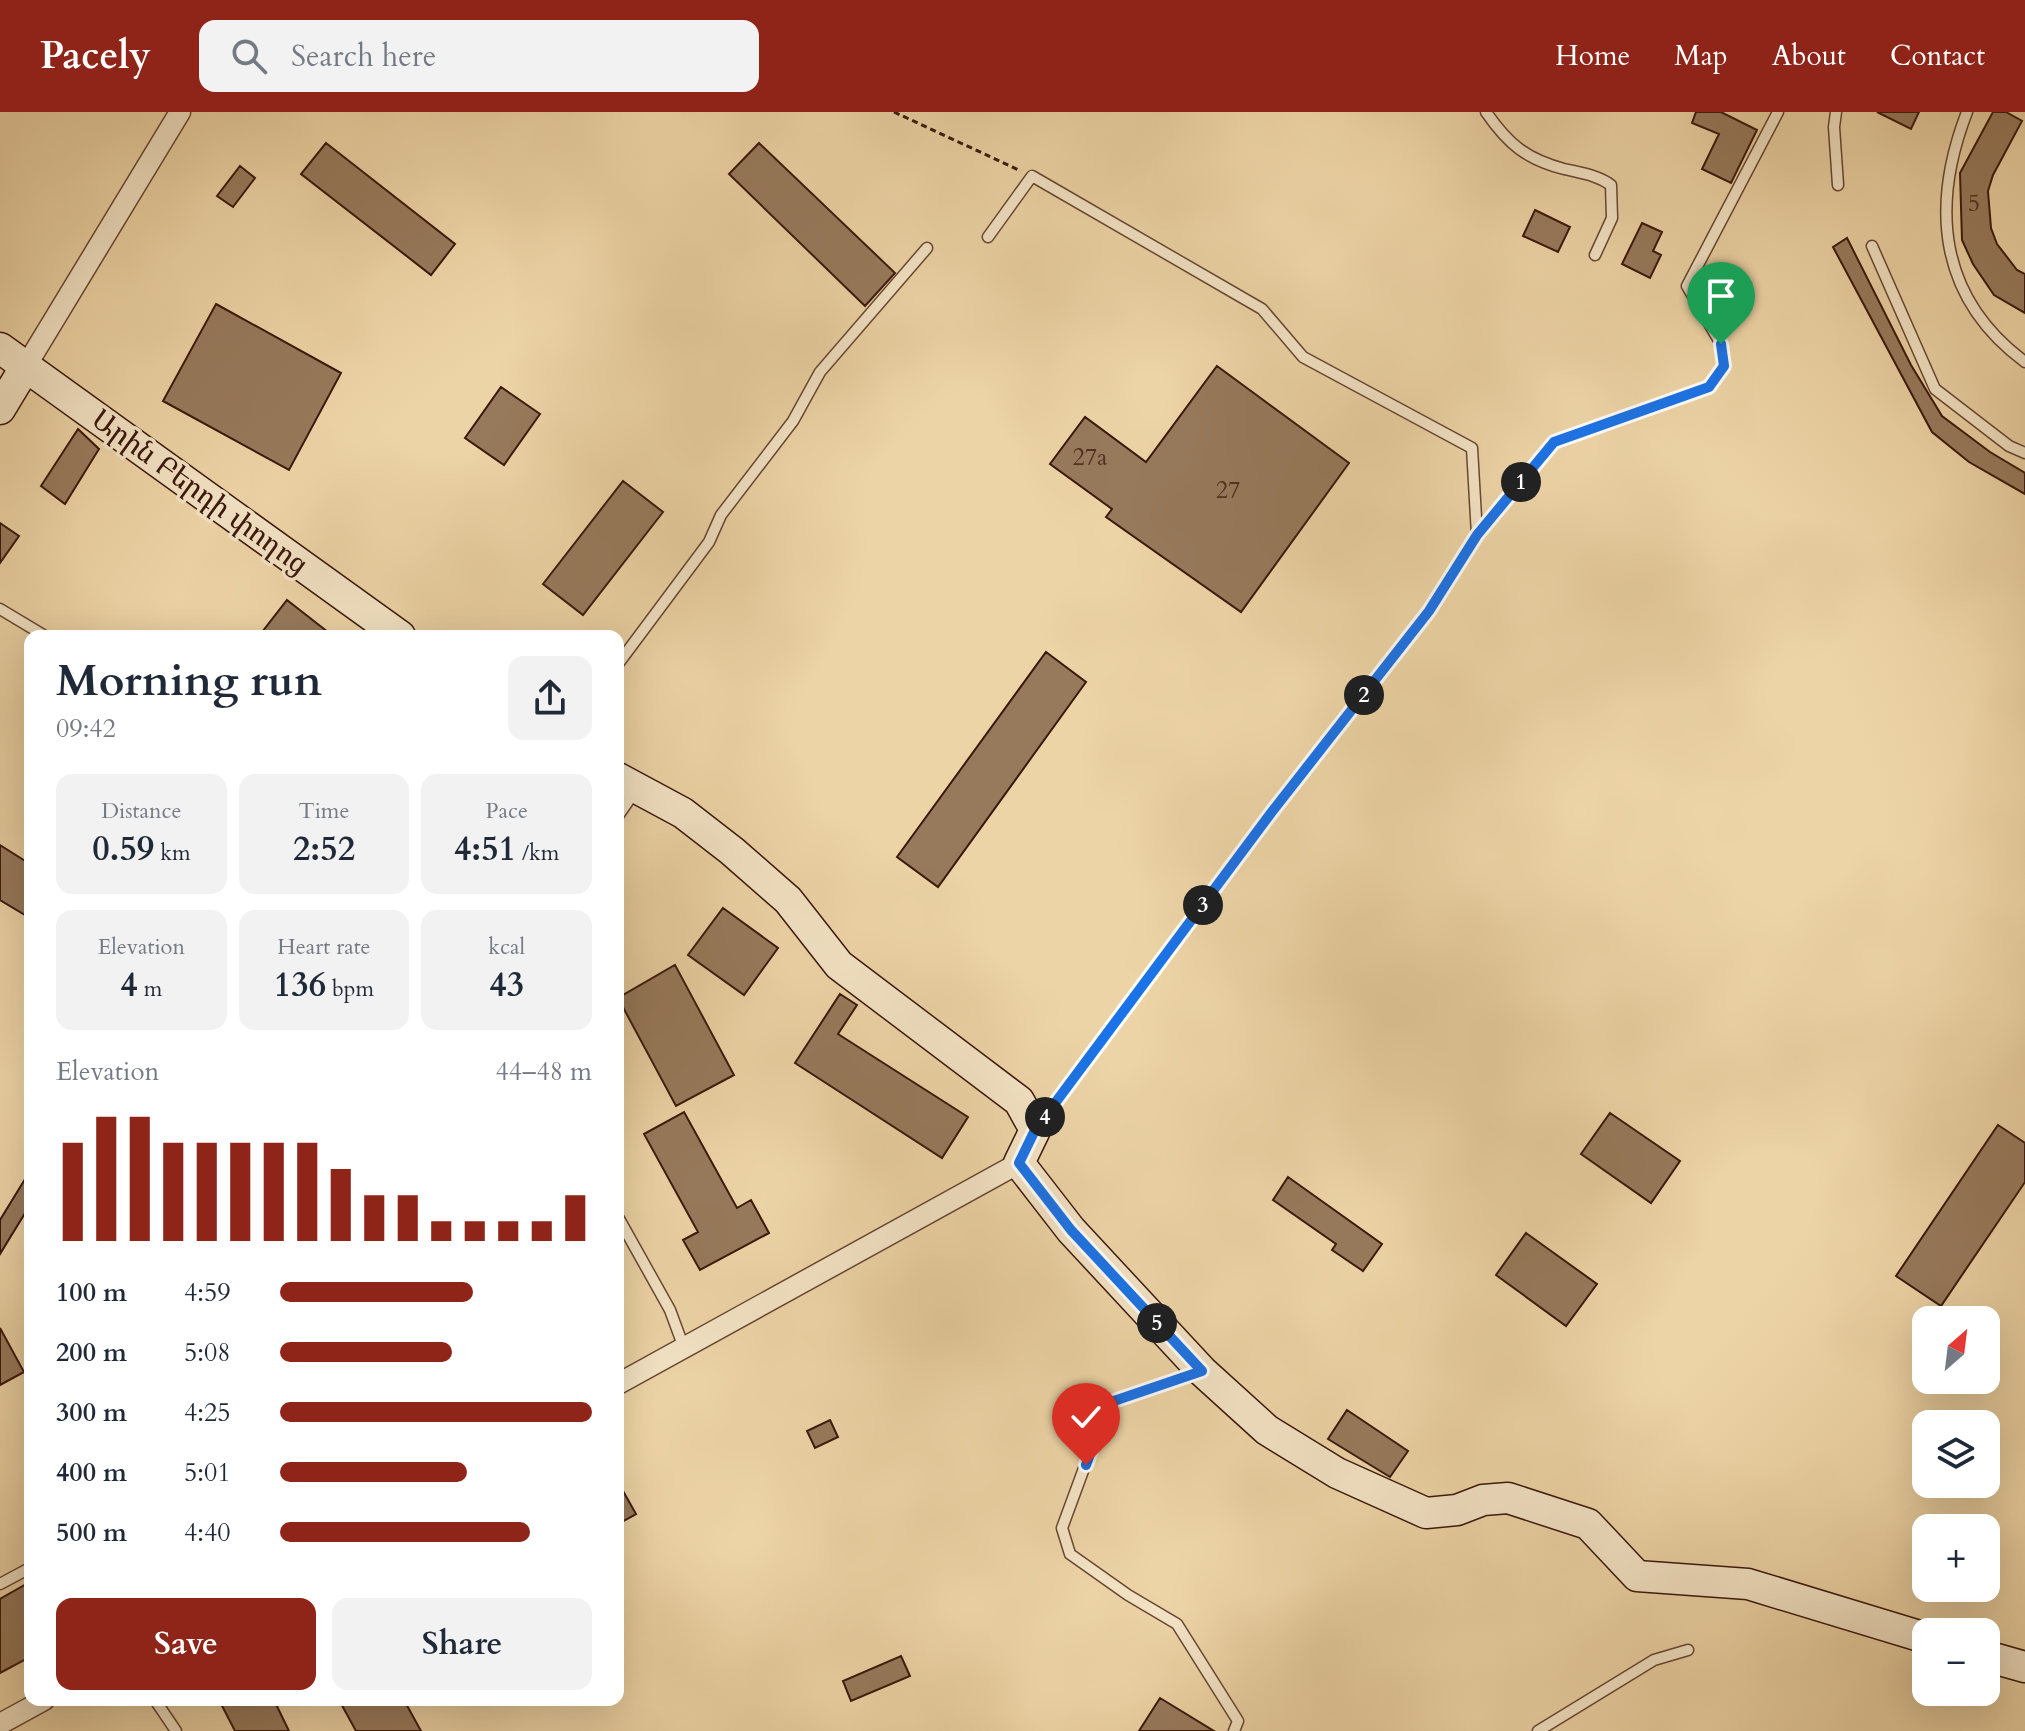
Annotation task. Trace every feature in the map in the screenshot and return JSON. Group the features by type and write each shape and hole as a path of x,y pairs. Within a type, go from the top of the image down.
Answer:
{"street":[{"path":"0,409 180,112"},
{"name":"Արին Բերդի փողոց","path":"0,348 392,630"},
{"path":"624,1381 1019,1163 1035,1130 1019,1101 839,965 788,900 732,851 683,813 628,783"},
{"path":"1019,1163 1071,1230 1202,1371 1267,1430 1337,1473 1426,1513 1457,1510 1483,1500 1508,1498 1588,1524 1637,1576 1748,1584 1912,1634"},
{"path":"2000,1660 2025,1667"},
{"path":"0,1724 33,1706"}],"lane":[{"path":"1486,112 1508,143 1542,163 1600,178 1611,185 1614,195 1612,218 1595,255"},
{"path":"1035,1130 1262,826 1429,611 1477,535 1554,442 1709,387 1724,366 1721,344 1687,286 1778,112"},
{"path":"1836,112 1834,127 1838,185"},
{"path":"1967,112 1959,132 1945,199 1949,256 1970,306 2000,343 2025,362"},
{"path":"988,237 1032,176 1262,309 1303,357 1472,448 1477,535"},
{"path":"1872,246 1935,389 2009,446 2025,453"},
{"path":"624,656 709,542 721,515 793,421 820,372 927,248"},
{"path":"0,609 35,630"},
{"path":"624,1228 670,1310 684,1348"},
{"path":"1202,1371 1108,1403 1062,1528 1070,1554 1128,1595 1177,1624 1238,1721 1234,1731"},
{"path":"0,1584 24,1571"},
{"path":"1538,1731 1654,1660 1688,1650"},
{"path":"159,1706 176,1731"}],"path":[{"path":"894,112 1032,176"}],"building":[{"path":"1696,112 1721,112 1757,130 1731,183 1702,169 1719,134 1692,123"},
{"path":"1877,112 1919,112 1911,129"},
{"path":"1993,112 2006,112 2022,121 1993,175 1988,191 1991,228 1997,244 2017,270 2025,274 2025,313 1994,295 1973,264 1962,240 1960,173"},
{"path":"326,143 455,244 431,275 301,174"},
{"path":"759,143 895,273 865,306 729,174"},
{"path":"240,166 255,178 233,207 217,196"},
{"path":"1535,210 1570,227 1558,252 1523,236"},
{"path":"1642,223 1662,232 1653,251 1661,255 1650,278 1622,264"},
{"path":"1847,238 1911,365 1942,416 1990,452 2025,473 2025,494 1969,462 1932,432 1833,247"},
{"path":"216,304 341,373 289,470 163,401"},
{"path":"1217,366 1349,463 1241,612 1106,517 1112,509 1050,464 1085,417 1146,462"},
{"path":"501,387 540,414 504,465 465,438"},
{"path":"78,429 99,449 65,504 41,486"},
{"path":"623,481 663,512 583,615 543,584"},
{"path":"0,523 19,536 0,563"},
{"path":"287,600 325,630 264,630"},
{"path":"1046,652 1086,682 938,887 897,857"},
{"path":"0,845 24,860 24,914 0,900"},
{"path":"723,908 778,948 744,995 688,955"},
{"path":"675,965 734,1075 676,1106 624,1009 624,995"},
{"path":"840,994 857,1005 838,1034 968,1117 942,1158 795,1063"},
{"path":"684,1112 737,1208 751,1200 769,1233 700,1270 683,1240 698,1232 644,1134"},
{"path":"1610,1113 1680,1161 1651,1203 1581,1154"},
{"path":"1998,1125 2025,1143 2025,1182 1941,1306 1896,1276"},
{"path":"1288,1177 1382,1244 1363,1271 1332,1250 1336,1244 1273,1200"},
{"path":"24,1181 24,1215 0,1254 0,1220"},
{"path":"1526,1233 1597,1284 1566,1326 1496,1275"},
{"path":"0,1328 24,1372 0,1385"},
{"path":"1347,1410 1408,1451 1390,1477 1328,1439"},
{"path":"830,1420 838,1437 815,1448 807,1431"},
{"path":"624,1493 636,1514 624,1521"},
{"path":"24,1585 24,1660 0,1673 0,1599"},
{"path":"901,1656 910,1676 851,1701 843,1681"},
{"path":"1160,1698 1214,1731 1139,1731"},
{"path":"222,1706 277,1706 289,1731 235,1731"},
{"path":"342,1706 407,1706 421,1731 356,1731"}],"route":[{"path":"1086,1465 1108,1403 1202,1371 1071,1230 1019,1163 1035,1130 1271,813 1429,611 1477,535 1554,442 1709,387 1724,366 1721,344"}]}
